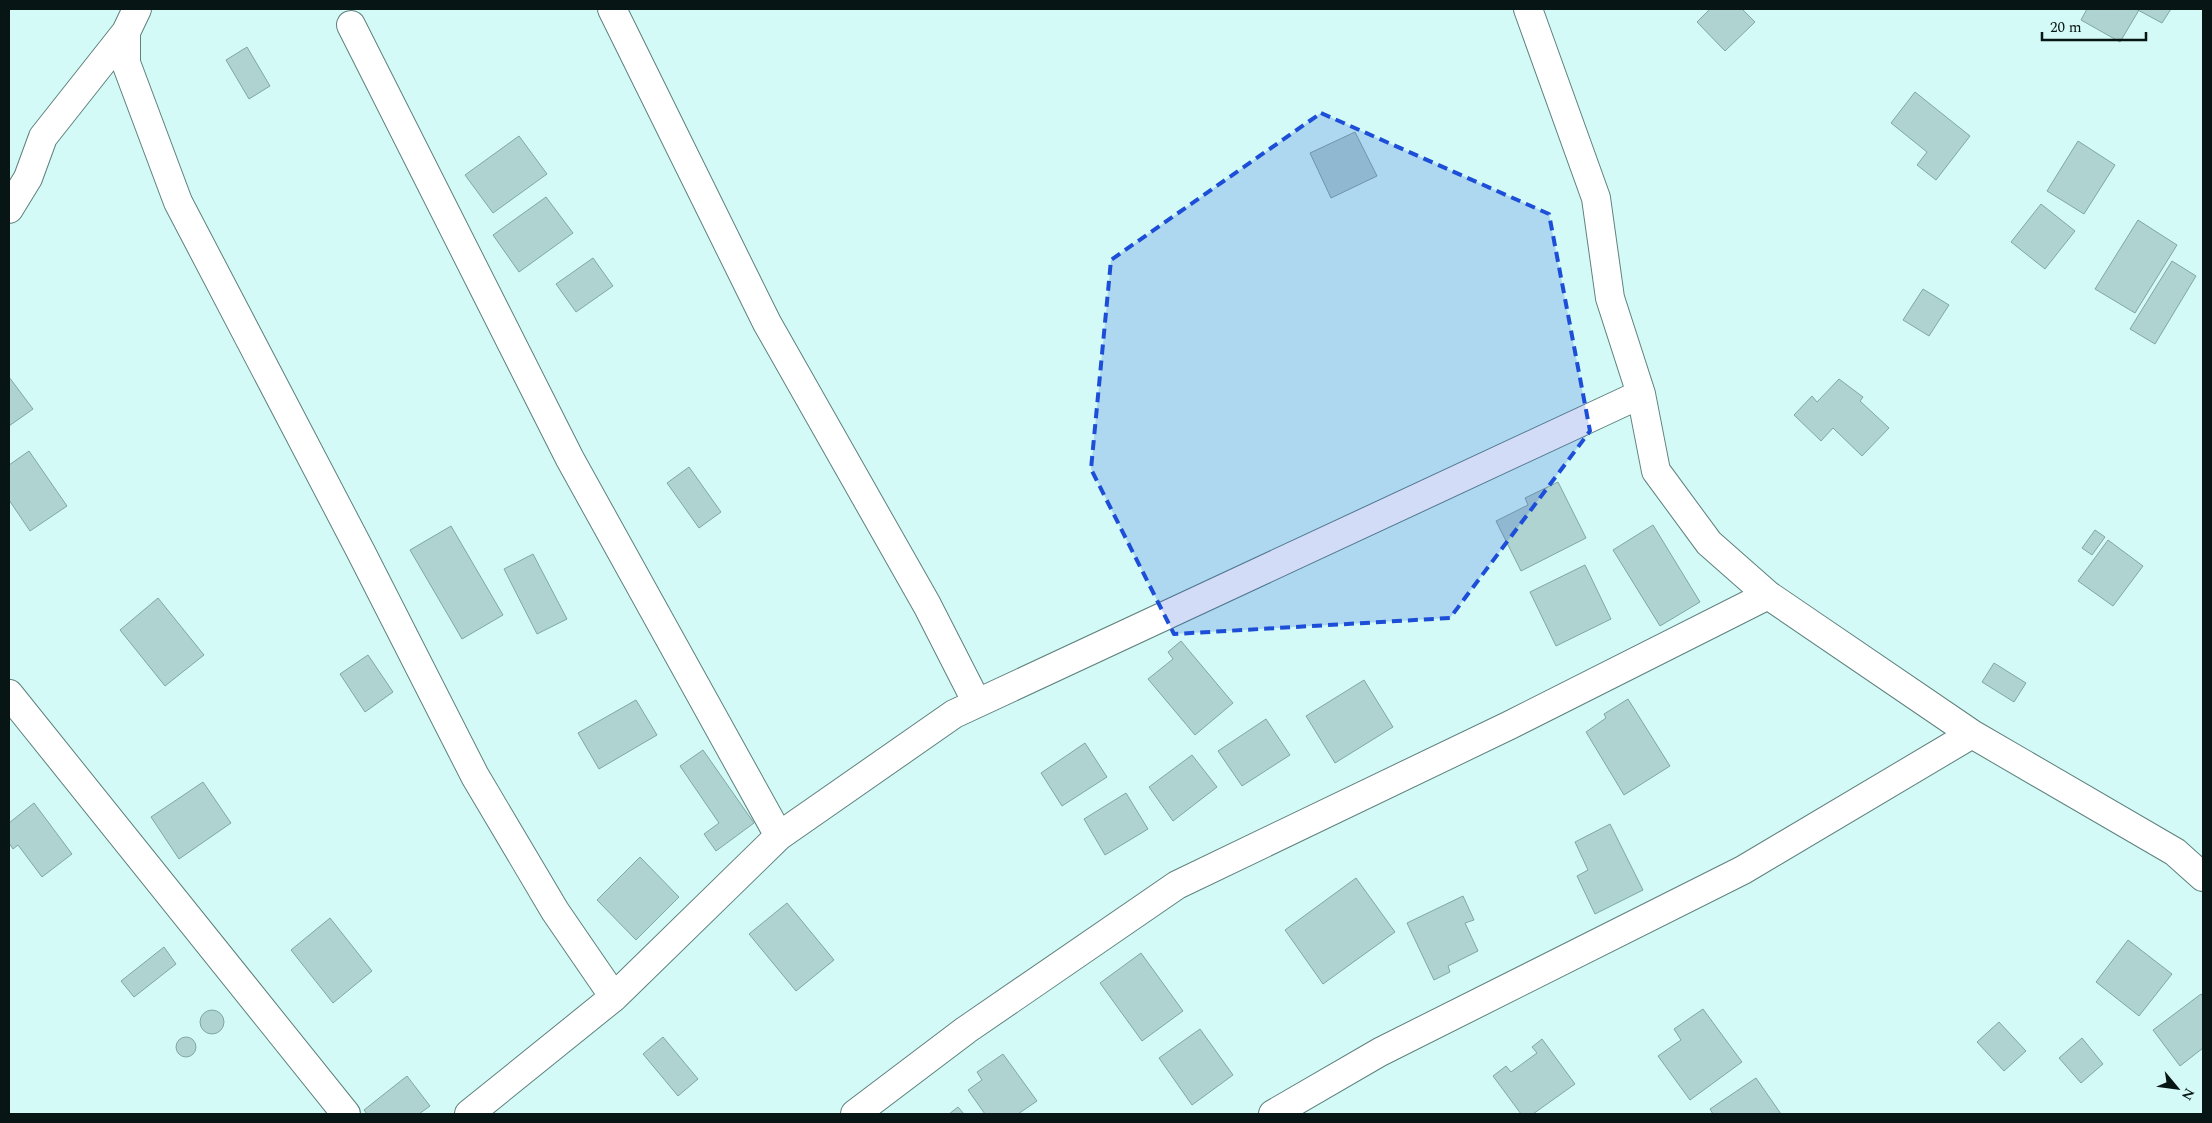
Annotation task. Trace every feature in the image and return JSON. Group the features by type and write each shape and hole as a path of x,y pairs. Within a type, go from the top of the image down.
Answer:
{"street":[{"path":"612,9 768,323 927,605 977,704"},
{"path":"1528,9 1596,198 1610,298 1641,394 1656,470 1709,543 1768,595 1972,734 2175,852 2203,878"},
{"path":"9,209 28,178 43,137 132,20"},
{"path":"132,20 126,63 178,202 361,552 475,776 555,910 614,997"},
{"path":"351,26 570,459 778,836"},
{"path":"469,1114 614,997 778,836 954,714 1641,394"},
{"path":"855,1114 966,1030 1177,885 1510,725 1768,595"},
{"path":"9,694 346,1114"},
{"path":"1273,1114 1380,1052 1742,870 1972,734"}],"highlighted area":[{"path":"1321,113 1549,214 1590,431 1450,618 1174,634 1091,469 1111,260"}],"building":[{"path":"1710,9 1742,9 1755,22 1725,51 1697,22"},
{"path":"2087,9 2139,10 2120,42 2081,20"},
{"path":"2136,9 2171,9 2162,23"},
{"path":"247,47 270,86 249,99 226,60"},
{"path":"1915,92 1970,136 1936,180 1917,165 1927,152 1891,123"},
{"path":"1355,132 1377,176 1331,198 1310,153"},
{"path":"519,136 547,174 493,213 465,175"},
{"path":"2078,141 2115,165 2084,214 2047,191"},
{"path":"546,197 573,233 519,272 493,235"},
{"path":"2041,204 2075,231 2045,269 2011,242"},
{"path":"2138,220 2177,245 2135,313 2095,289"},
{"path":"593,258 613,286 576,312 556,284"},
{"path":"2172,261 2196,276 2155,344 2130,329"},
{"path":"1923,289 1949,305 1929,336 1903,320"},
{"path":"9,377 33,409 9,426"},
{"path":"1839,379 1863,397 1860,401 1889,428 1862,456 1833,428 1821,441 1794,415 1812,396 1817,402"},
{"path":"29,451 67,506 30,531 9,500 9,465"},
{"path":"689,467 721,512 699,528 667,483"},
{"path":"1558,482 1586,538 1521,571 1496,521 1528,505 1525,498"},
{"path":"1653,525 1700,602 1660,626 1613,550"},
{"path":"451,526 503,615 462,639 410,550"},
{"path":"2095,530 2105,537 2092,555 2082,548"},
{"path":"2108,540 2143,566 2113,606 2078,581"},
{"path":"533,554 567,619 537,634 504,569"},
{"path":"1585,565 1611,619 1556,646 1530,592"},
{"path":"158,598 204,655 165,686 120,630"},
{"path":"1181,641 1233,703 1195,735 1148,679 1173,659 1168,652"},
{"path":"368,655 393,692 365,712 340,674"},
{"path":"1994,663 2026,683 2014,702 1982,682"},
{"path":"1364,680 1393,727 1335,763 1306,716"},
{"path":"1628,699 1670,766 1624,795 1586,732 1606,718 1604,714"},
{"path":"636,700 657,735 599,769 578,733"},
{"path":"1266,719 1290,755 1242,786 1218,751"},
{"path":"1085,743 1107,777 1062,806 1041,773"},
{"path":"703,750 754,823 716,851 704,834 719,823 680,766"},
{"path":"1192,755 1217,787 1173,821 1149,787"},
{"path":"203,782 231,823 179,859 151,817"},
{"path":"1126,793 1148,829 1105,855 1084,819"},
{"path":"34,803 72,854 42,877 18,845 13,849 9,843 9,823"},
{"path":"1610,824 1643,890 1595,914 1577,876 1588,870 1575,842"},
{"path":"640,857 679,897 636,940 597,900"},
{"path":"1356,878 1395,932 1323,984 1285,930"},
{"path":"1463,896 1474,920 1465,923 1478,951 1448,966 1450,972 1434,980 1407,923"},
{"path":"787,903 834,960 796,991 749,934"},
{"path":"330,918 372,971 333,1003 291,950"},
{"path":"2128,940 2172,974 2139,1016 2096,982"},
{"path":"164,947 176,964 134,997 121,981"},
{"path":"1141,953 1183,1011 1142,1041 1100,983"},
{"path":"2201,994 2203,997 2203,1048 2180,1066 2153,1030"},
{"path":"1703,1009 1742,1062 1690,1100 1658,1056 1681,1040 1674,1029"},
{"path":"212,1010 217,1011 223,1017 223,1027 217,1033 212,1034 207,1033 201,1027 200,1022 201,1017 207,1011"},
{"path":"1999,1022 2026,1051 2004,1071 1977,1042"},
{"path":"1200,1029 1233,1075 1192,1105 1159,1058"},
{"path":"186,1037 193,1040 196,1047 193,1054 186,1057 179,1054 176,1047 179,1040"},
{"path":"663,1037 698,1079 678,1096 643,1054"},
{"path":"2082,1038 2103,1064 2081,1083 2059,1058"},
{"path":"1542,1039 1575,1084 1533,1114 1521,1114 1493,1076 1506,1066 1511,1072 1537,1053 1532,1047"},
{"path":"1003,1054 1037,1101 1018,1114 985,1114 968,1090 982,1080 977,1072"},
{"path":"407,1076 430,1106 419,1114 367,1114 364,1110"},
{"path":"1756,1078 1781,1114 1713,1114 1710,1109"},
{"path":"958,1107 964,1114 949,1114"}]}
